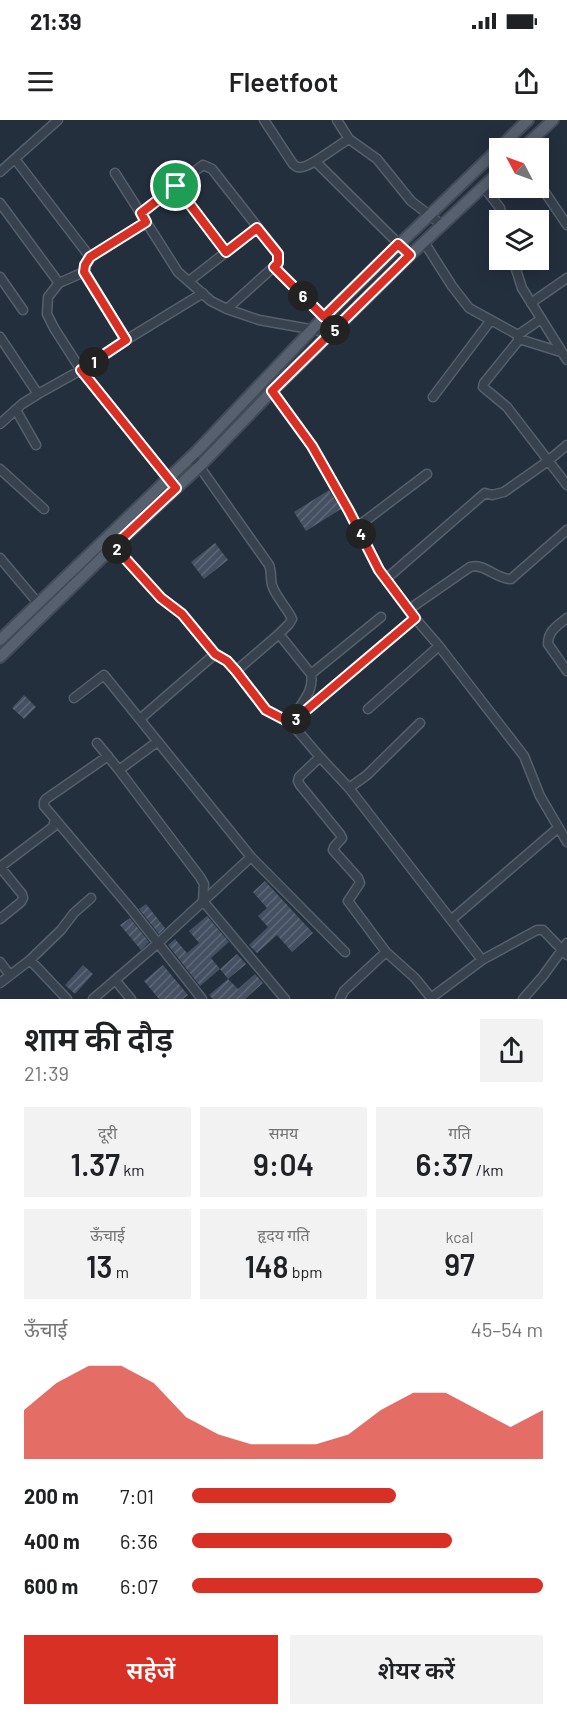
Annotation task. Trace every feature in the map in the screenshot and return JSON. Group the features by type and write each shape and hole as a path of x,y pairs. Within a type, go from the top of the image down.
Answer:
{"main road":[{"path":"0,640 169,479 324,317 528,120"},
{"path":"534,138 553,120"},
{"path":"0,657 200,466 272,391 489,181"}],"street":[{"path":"0,172 58,120"},
{"path":"264,120 297,167 303,167 315,161 349,139"},
{"path":"337,120 349,139 377,159 411,201 442,225"},
{"path":"15,159 90,257"},
{"path":"315,161 410,255"},
{"path":"141,213 203,165 208,166 278,254 278,263 227,309"},
{"path":"115,173 178,272 211,300 227,309 259,320 332,333"},
{"path":"176,186 226,252"},
{"path":"483,186 500,210"},
{"path":"549,198 567,225"},
{"path":"0,203 59,283"},
{"path":"126,340 84,272 85,265 90,257 146,222"},
{"path":"189,281 257,228"},
{"path":"424,242 469,308 519,337 561,352"},
{"path":"274,267 324,317"},
{"path":"516,270 522,288 567,360"},
{"path":"84,272 59,283 48,297 47,314 81,370 176,488"},
{"path":"0,277 23,310"},
{"path":"531,303 567,278"},
{"path":"0,424 38,394 81,370 203,293"},
{"path":"541,319 519,337 483,387 507,407 567,486"},
{"path":"434,397 491,320"},
{"path":"0,337 38,394"},
{"path":"272,391 312,446 379,570 524,756 540,796 567,842"},
{"path":"16,410 36,445"},
{"path":"386,579 485,493 492,495 504,492 567,445"},
{"path":"192,456 271,570 274,589 292,620 236,671"},
{"path":"0,469 44,509"},
{"path":"357,527 427,474"},
{"path":"408,610 470,567 482,567 499,578 511,579 567,531"},
{"path":"114,546 161,598 182,614 215,654 227,661 266,710 291,723 320,758 350,788 482,960"},
{"path":"0,558 38,603"},
{"path":"311,674 381,617"},
{"path":"291,723 415,618"},
{"path":"567,618 550,633 548,644 567,671"},
{"path":"279,634 312,678 308,696 291,723"},
{"path":"368,709 439,646"},
{"path":"140,719 215,654"},
{"path":"74,698 104,675 251,857 345,952"},
{"path":"350,788 367,775 420,723"},
{"path":"119,770 157,742"},
{"path":"97,743 200,877 204,884 203,901 285,999"},
{"path":"108,756 44,802 44,806 131,909 202,999"},
{"path":"320,758 299,777 298,781 340,834 342,838 333,850 358,878 360,884 348,901 386,952 415,978 431,998 482,960 537,930 543,930 565,949 523,999"},
{"path":"0,919 23,898 0,867 53,827 55,819"},
{"path":"451,920 558,828"},
{"path":"93,999 157,944 251,857"},
{"path":"0,983 30,960 58,933 74,913 92,898"},
{"path":"340,999 344,990 386,952"},
{"path":"30,960 67,999"},
{"path":"0,962 10,975"},
{"path":"115,980 132,999"}],"building":[{"path":"329,490 341,509 306,531 294,512"},
{"path":"215,543 228,560 204,579 191,562"},
{"path":"24,695 36,707 24,719 12,708"},
{"path":"265,881 313,933 292,952 277,935 257,953 249,945 268,927 258,916 267,908 253,892"},
{"path":"146,904 165,928 159,934 139,909"},
{"path":"207,916 229,942 211,958 220,969 200,986 168,945 175,939 187,953 199,943 189,931"},
{"path":"130,918 149,942 141,950 120,925"},
{"path":"237,954 246,964 228,979 220,969"},
{"path":"83,965 93,974 75,994 65,985"},
{"path":"163,965 188,995 183,999 159,999 144,981"},
{"path":"255,974 263,983 245,999 213,999 209,995 228,979 238,989"}],"route":[{"path":"176,186 226,252 257,228 278,254 278,263 274,267 324,317 398,244 410,255 272,391 312,446 379,570 415,618 291,723 266,710 227,661 215,654 182,614 161,598 114,546 176,488 81,370 126,340 84,272 85,265 90,257 146,222 141,213 176,186"}]}
